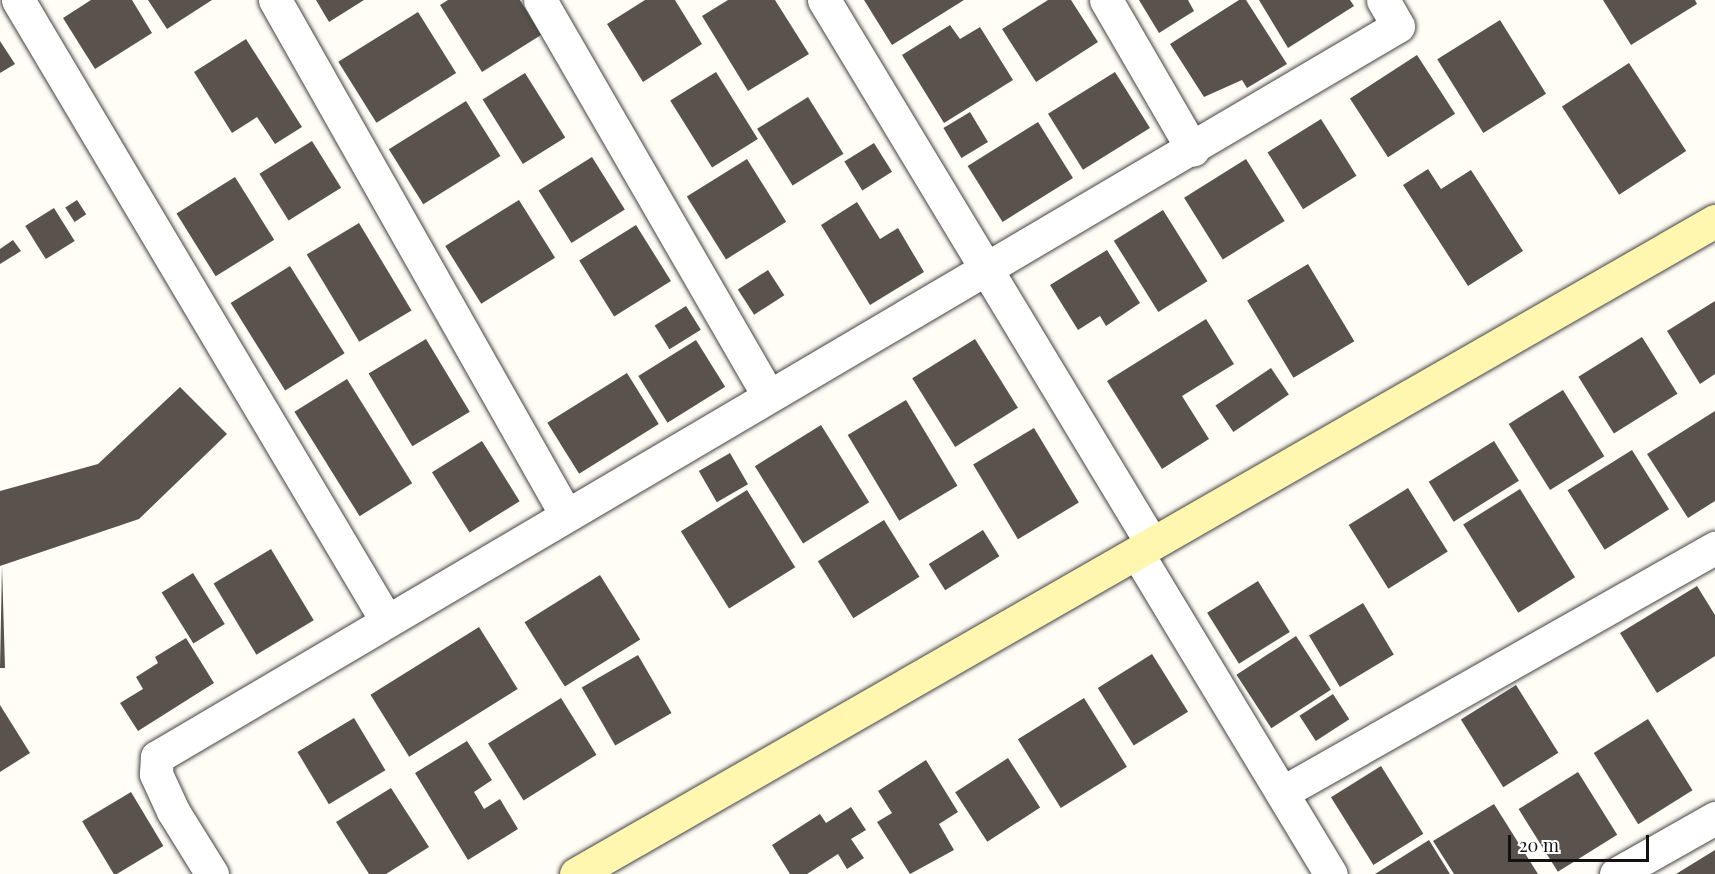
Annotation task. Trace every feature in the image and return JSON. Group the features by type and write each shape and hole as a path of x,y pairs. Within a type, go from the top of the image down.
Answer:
{"street":[{"path":"18,0 385,618"},
{"path":"275,0 565,513"},
{"path":"540,0 768,395"},
{"path":"824,0 986,272 1331,874"},
{"path":"1106,0 1193,150"},
{"path":"212,874 173,811 156,774 157,757 385,618 768,395 986,272 1398,26 1383,0"},
{"path":"576,874 1715,221"},
{"path":"1285,791 1715,548"},
{"path":"1616,874 1715,818"}],"building":[{"path":"91,0 132,0 152,33 95,69 63,18"},
{"path":"148,0 212,0 167,29"},
{"path":"316,0 364,0 329,22"},
{"path":"448,0 520,0 541,35 482,72 440,5"},
{"path":"645,0 675,0 702,44 643,82 607,24"},
{"path":"728,0 775,0 809,54 748,91 702,16"},
{"path":"864,0 964,0 892,45"},
{"path":"1048,0 1071,0 1098,42 1036,82 1002,29"},
{"path":"1139,0 1188,0 1194,11 1159,33"},
{"path":"1239,0 1246,0 1287,64 1247,88 1242,80 1204,97 1170,44"},
{"path":"1259,0 1350,0 1354,6 1288,48"},
{"path":"1603,0 1695,0 1697,4 1631,45"},
{"path":"418,12 456,73 376,123 338,62"},
{"path":"1500,20 1546,94 1483,133 1437,59"},
{"path":"950,25 960,39 980,27 1013,80 944,123 902,55"},
{"path":"246,39 302,127 275,144 257,117 232,133 194,72"},
{"path":"0,41 15,64 0,73"},
{"path":"1417,55 1455,114 1388,157 1350,99"},
{"path":"1629,63 1686,151 1619,195 1562,107"},
{"path":"716,72 758,139 712,168 670,101"},
{"path":"1115,72 1150,128 1083,170 1048,114"},
{"path":"525,73 565,137 523,164 483,99"},
{"path":"808,97 844,154 793,186 757,129"},
{"path":"466,101 500,156 423,204 389,149"},
{"path":"970,112 988,142 961,158 943,128"},
{"path":"1321,119 1357,176 1303,209 1268,152"},
{"path":"1038,122 1073,178 1003,222 968,166"},
{"path":"312,141 341,188 289,220 259,174"},
{"path":"874,143 892,172 862,190 844,162"},
{"path":"592,157 625,210 571,243 539,190"},
{"path":"747,159 786,222 726,259 687,197"},
{"path":"1246,159 1285,221 1223,260 1184,198"},
{"path":"1428,169 1441,189 1471,170 1523,251 1468,286 1403,185"},
{"path":"235,177 274,240 216,276 176,214"},
{"path":"77,200 86,214 75,222 65,208"},
{"path":"519,200 555,258 481,304 445,246"},
{"path":"857,202 880,239 898,228 924,272 870,305 821,225"},
{"path":"54,208 75,241 46,259 25,226"},
{"path":"1163,210 1208,281 1158,312 1114,241"},
{"path":"359,223 412,310 359,342 307,254"},
{"path":"636,225 671,281 614,316 579,261"},
{"path":"13,240 21,251 0,264 0,249"},
{"path":"1107,250 1140,303 1106,326 1100,316 1078,330 1050,285"},
{"path":"1308,264 1354,341 1293,378 1247,301"},
{"path":"290,266 345,353 285,390 231,303"},
{"path":"768,270 784,295 754,315 738,290"},
{"path":"1715,301 1715,374 1700,384 1667,331"},
{"path":"686,306 701,330 669,349 655,326"},
{"path":"1206,319 1234,364 1182,396 1209,439 1162,469 1107,381"},
{"path":"1642,337 1678,394 1614,434 1578,377"},
{"path":"426,339 470,412 412,446 369,374"},
{"path":"975,339 1018,408 955,447 912,378"},
{"path":"696,340 725,387 667,423 638,376"},
{"path":"1271,368 1289,395 1233,432 1215,405"},
{"path":"627,373 659,424 579,474 547,423"},
{"path":"347,379 412,483 360,516 294,412"},
{"path":"180,387 227,434 139,519 0,566 0,491 98,464"},
{"path":"1563,390 1604,456 1550,490 1509,424"},
{"path":"906,400 958,486 899,521 848,435"},
{"path":"1715,411 1715,501 1688,518 1647,454"},
{"path":"821,425 869,502 803,544 755,466"},
{"path":"1034,428 1079,503 1018,539 973,465"},
{"path":"482,441 520,501 470,532 432,472"},
{"path":"1494,441 1519,481 1454,522 1429,482"},
{"path":"1632,450 1669,509 1605,550 1568,490"},
{"path":"730,453 748,484 717,502 699,471"},
{"path":"1408,488 1448,552 1388,589 1349,525"},
{"path":"1520,489 1575,577 1518,613 1463,525"},
{"path":"747,490 795,567 729,609 681,531"},
{"path":"884,520 920,577 853,618 818,561"},
{"path":"983,530 999,556 945,590 929,564"},
{"path":"271,549 314,620 256,655 214,584"},
{"path":"2,566 5,668 0,668"},
{"path":"193,573 225,624 193,643 162,593"},
{"path":"600,575 640,639 565,687 525,622"},
{"path":"1258,581 1290,632 1239,664 1207,613"},
{"path":"1697,586 1715,615 1715,656 1657,693 1620,633"},
{"path":"1363,603 1394,654 1340,687 1309,635"},
{"path":"479,627 518,689 409,757 370,695"},
{"path":"1296,636 1331,690 1271,728 1236,675"},
{"path":"186,638 214,683 138,731 120,703 143,689 136,677 158,663 155,657"},
{"path":"1152,654 1188,712 1134,746 1098,688"},
{"path":"638,655 672,713 615,746 582,688"},
{"path":"1516,685 1558,753 1503,787 1461,719"},
{"path":"1333,694 1349,719 1316,741 1299,716"},
{"path":"561,698 597,755 524,800 488,744"},
{"path":"1084,698 1127,767 1061,808 1018,739"},
{"path":"0,705 30,753 0,772"},
{"path":"354,718 385,770 329,804 297,752"},
{"path":"1648,719 1693,790 1638,824 1594,753"},
{"path":"467,741 492,780 474,792 484,809 500,799 518,829 468,860 415,773"},
{"path":"1008,758 1040,807 987,842 955,792"},
{"path":"926,760 958,812 939,824 954,850 910,874 877,822 892,813 878,791"},
{"path":"1381,766 1423,834 1373,865 1331,797"},
{"path":"1578,772 1617,835 1558,872 1519,809"},
{"path":"391,788 429,847 386,874 369,874 336,822"},
{"path":"131,792 163,846 114,874 82,821"},
{"path":"1494,804 1538,874 1454,874 1433,841"},
{"path":"851,807 866,830 851,839 864,858 847,869 838,854 807,874 790,874 772,845 820,814 826,823"},
{"path":"1429,840 1450,874 1375,874"},
{"path":"1715,850 1715,874 1676,874"}]}
